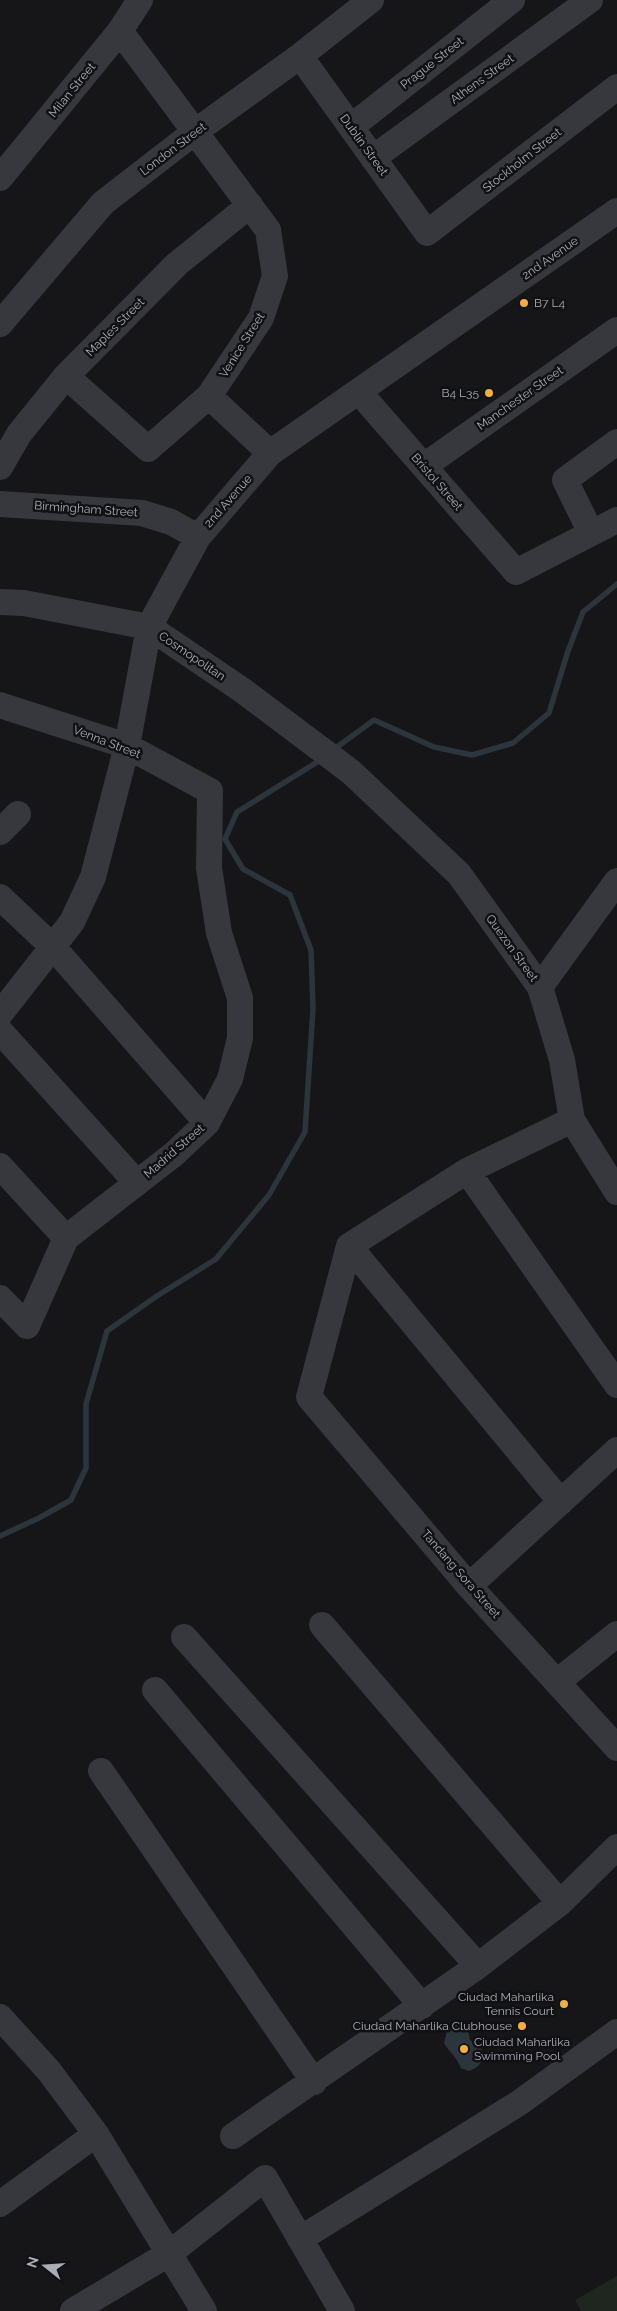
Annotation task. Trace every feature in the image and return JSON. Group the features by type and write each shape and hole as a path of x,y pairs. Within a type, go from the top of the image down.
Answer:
{"street":[{"name":"Milan Street","path":"0,178 120,31 140,0"},
{"name":"London Street","path":"0,324 103,203 196,131 300,56 371,0"},
{"name":"Prague Street","path":"351,127 512,0"},
{"name":"Athens Street","path":"373,158 590,0"},
{"name":"Venice Street","path":"66,376 148,450 209,396 261,318 275,276 268,230 120,31"},
{"name":"Dublin Street","path":"300,56 427,233"},
{"name":"Stockholm Street","path":"427,233 617,87"},
{"name":"Maples Street","path":"0,466 19,434 66,376 177,264 250,205"},
{"name":"2nd Avenue","path":"0,1014 54,948 72,922 93,877 126,746 149,627 198,537 270,453 617,211"},
{"name":"Manchester Street","path":"424,466 617,330"},
{"name":"Bristol Street","path":"359,392 516,572 591,533"},
{"path":"209,396 270,453"},
{"path":"617,442 565,480 591,533 617,520"},
{"name":"Birmingham Street","path":"0,504 142,513 172,522 198,537"},
{"name":"Cosmopolitan","path":"0,602 24,603 149,627 242,690 351,772"},
{"name":"Venna Street","path":"0,705 126,746 210,791"},
{"name":"Quezon Street","path":"351,772 459,874 540,988 562,1060 572,1120 617,1192"},
{"name":"Madrid Street","path":"0,1298 27,1326 66,1238 174,1154 207,1123 230,1079 240,1038 240,998 219,933 208,868 210,791"},
{"path":"540,988 617,881"},
{"path":"0,897 54,948 207,1123"},
{"path":"0,1031 137,1183"},
{"path":"561,1502 349,1246 467,1172 572,1120"},
{"path":"0,1166 66,1238"},
{"path":"467,1172 617,1385"},
{"name":"Tandang Sora Street","path":"349,1246 309,1396 469,1586 617,1748"},
{"path":"469,1586 617,1450"},
{"path":"322,1625 560,1903"},
{"path":"557,1682 617,1634"},
{"path":"184,1637 478,1966"},
{"path":"155,1690 422,2006"},
{"path":"101,1771 314,2082"},
{"path":"233,2136 314,2082 478,1966 560,1903 617,1847"},
{"path":"1,2020 48,2071 96,2134 204,2311"},
{"path":"300,2239 519,2103 617,2032"},
{"path":"0,2204 96,2134"},
{"path":"72,2311 170,2253 265,2178 342,2311"}],"shaded area":[{"name":"Ciudad Maharlika Swimming Pool","path":"457,2024 468,2030 470,2040 481,2048 481,2062 477,2067 469,2071 461,2068 444,2043 447,2031"},
{"path":"617,2276 617,2311 581,2311 575,2300"}],"waterway":[{"path":"333,750 374,720 434,747 472,755 513,743 549,713 568,651 583,612 617,584"},
{"path":"0,1536 39,1518 71,1500 86,1468 86,1404 107,1331 157,1296 216,1259 269,1195 305,1132 313,1009 311,950 290,895 243,869 225,839 237,812 322,759"}],"place":[{"name":"B7 L4","path":"524,303"},
{"name":"B4 L35","path":"489,393"},
{"name":"Ciudad Maharlika Tennis Court","path":"564,2004"},
{"name":"Ciudad Maharlika Clubhouse","path":"522,2026"},
{"name":"Ciudad Maharlika Swimming Pool","path":"464,2049"}]}
